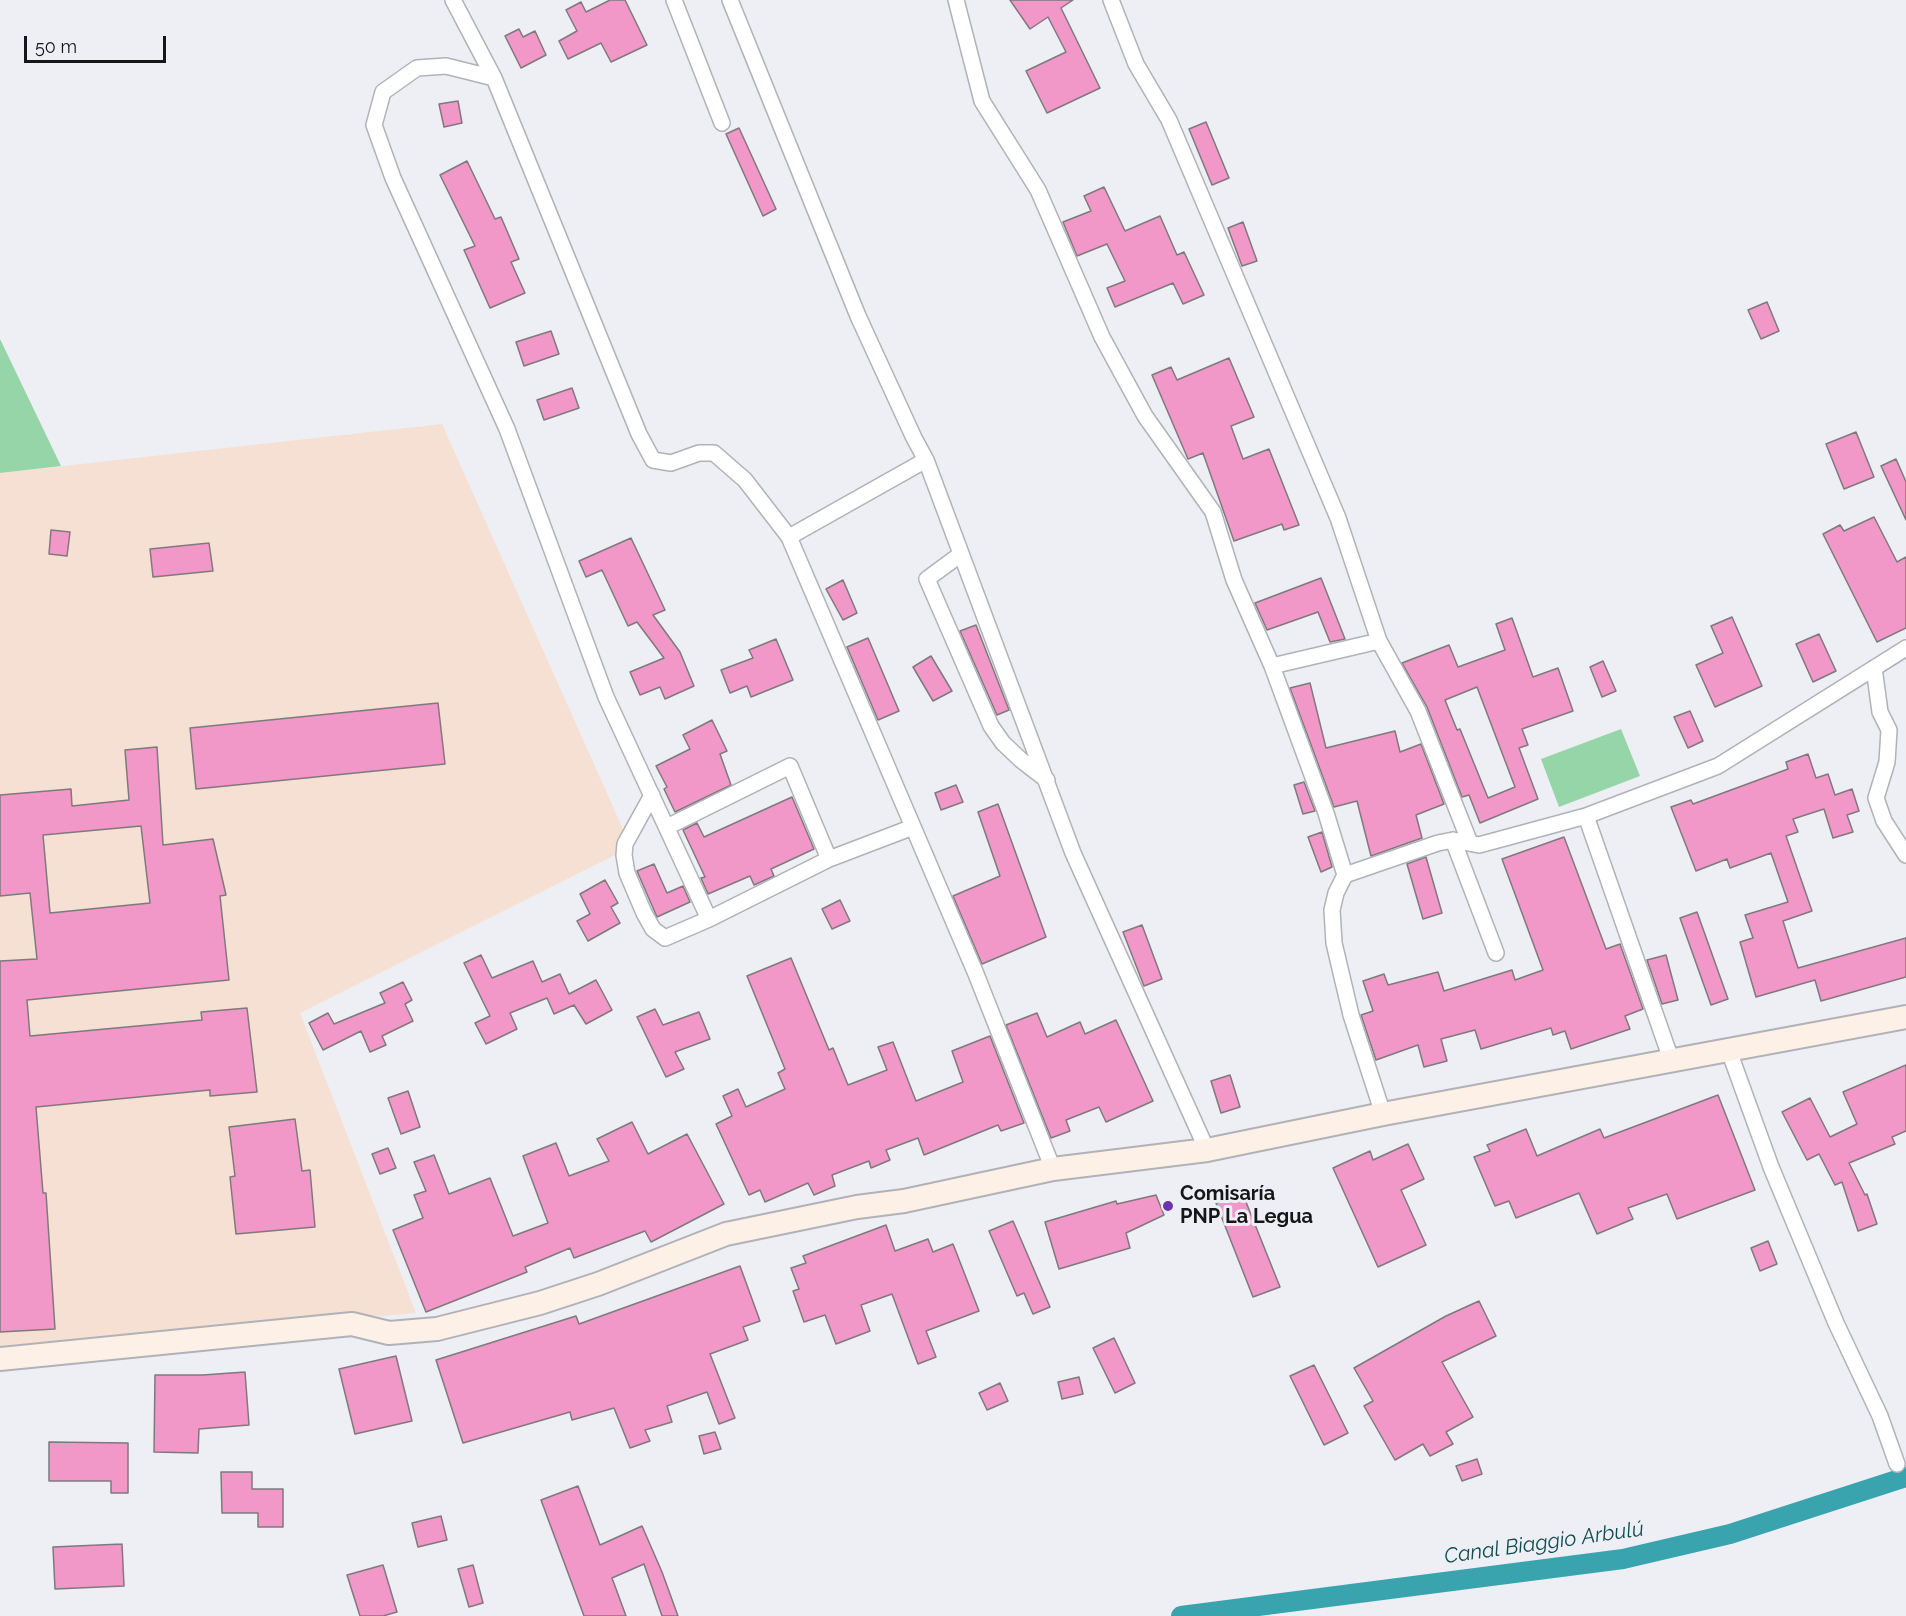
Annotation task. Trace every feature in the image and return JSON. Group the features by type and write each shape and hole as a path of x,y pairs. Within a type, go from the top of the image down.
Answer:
{"main road":[{"path":"0,1359 352,1324 389,1333 437,1329 540,1303 598,1284 726,1234 857,1207 904,1201 1053,1169 1207,1150 1383,1114 1906,1017"}],"street":[{"path":"453,0 495,78 639,434 653,460 671,463 699,453 714,453 745,480 789,537 976,974 1053,1169"},
{"path":"674,0 722,123"},
{"path":"730,0 858,316 926,460 1073,853 1207,1150"},
{"path":"956,0 982,101 1038,190 1102,337 1145,416 1213,512 1234,580 1272,666 1326,813 1345,875 1336,893 1332,910 1334,943 1352,1015 1383,1114"},
{"path":"1111,0 1136,64 1169,120 1333,507 1378,641 1418,711 1470,843"},
{"path":"495,78 446,66 417,68 382,92 374,125 393,178 507,429 606,697 709,919"},
{"path":"789,537 926,460"},
{"path":"961,554 927,579 991,726 1003,743 1047,780"},
{"path":"1272,666 1378,641"},
{"path":"1345,875 1438,843 1454,840 1479,845 1586,816 1718,766 1906,648"},
{"path":"1874,668 1880,712 1889,730 1887,762 1876,798 1884,821 1906,855"},
{"path":"667,827 790,766 830,859"},
{"path":"652,795 625,843 624,855 627,873 644,913 653,929 665,938 709,919 830,859 913,827"},
{"path":"1586,816 1672,1062"},
{"path":"1454,840 1496,953"},
{"path":"1729,1051 1771,1167 1836,1323 1880,1416 1897,1464"}],"shaded area":[{"path":"442,424 631,847 300,1013 416,1313 0,1350 0,473"}],"green space":[{"path":"0,339 61,466 0,473"},
{"path":"1621,729 1640,776 1559,807 1541,759"}],"building":[{"path":"610,0 625,0 647,45 611,62 601,43 568,59 559,41 577,31 566,10 581,2 586,12"},
{"path":"1010,0 1073,0 1061,8 1100,88 1047,113 1026,71 1066,52 1048,17 1030,29"},
{"path":"519,29 523,37 535,31 546,55 521,68 505,36"},
{"path":"458,101 462,123 444,127 439,104"},
{"path":"1206,122 1229,178 1212,185 1189,129"},
{"path":"739,128 776,209 763,216 726,134"},
{"path":"467,161 495,219 501,217 519,259 511,262 525,293 490,308 464,250 475,246 440,175"},
{"path":"1104,187 1125,231 1160,216 1177,255 1184,252 1204,295 1183,304 1173,283 1115,307 1107,288 1125,281 1107,244 1077,256 1063,222 1091,211 1084,196"},
{"path":"1243,222 1257,261 1242,266 1228,228"},
{"path":"1767,302 1779,331 1761,339 1748,310"},
{"path":"551,331 559,354 524,366 516,342"},
{"path":"1229,358 1254,417 1231,426 1243,459 1269,449 1299,525 1284,530 1282,524 1234,541 1203,453 1188,459 1152,375 1171,367 1177,380"},
{"path":"572,388 579,408 544,420 537,400"},
{"path":"1856,432 1874,477 1844,489 1826,444"},
{"path":"1896,459 1906,482 1906,520 1881,466"},
{"path":"1874,517 1897,562 1906,557 1906,628 1877,642 1823,534 1840,525 1844,531"},
{"path":"51,530 70,532 67,556 49,554"},
{"path":"631,538 665,610 653,615 680,652 694,686 665,699 660,687 640,695 630,672 664,658 637,622 628,626 602,570 586,577 579,561"},
{"path":"209,543 213,571 153,577 150,549"},
{"path":"1321,578 1345,639 1330,642 1318,612 1267,630 1255,603"},
{"path":"843,580 857,613 843,620 826,589"},
{"path":"1732,617 1762,686 1715,707 1696,665 1723,653 1711,626"},
{"path":"1512,618 1533,677 1558,668 1573,711 1522,729 1528,745 1519,748 1538,799 1480,823 1469,795 1462,797 1427,707 1402,663 1449,645 1458,667 1505,650 1496,624","holes":["1477,687 1515,787 1488,798 1460,729 1457,730 1445,700"]},
{"path":"976,625 1009,710 997,715 960,631"},
{"path":"1819,634 1836,671 1813,682 1796,644"},
{"path":"868,638 899,711 878,720 847,647"},
{"path":"776,639 793,680 751,697 747,686 730,693 721,670 753,658 749,650"},
{"path":"931,656 952,691 933,701 913,667"},
{"path":"1603,661 1616,691 1602,697 1590,667"},
{"path":"1310,683 1326,748 1395,731 1400,752 1421,744 1444,804 1416,815 1422,838 1371,856 1357,801 1334,807 1290,688"},
{"path":"438,703 445,764 196,789 190,728"},
{"path":"1690,711 1703,741 1688,748 1674,717"},
{"path":"712,720 727,751 720,754 731,785 675,812 664,789 667,787 656,766 690,749 683,735"},
{"path":"157,747 163,845 213,839 226,895 220,896 229,980 27,1000 30,1036 202,1020 201,1012 247,1008 257,1092 210,1096 210,1090 36,1107 43,1193 46,1193 55,1329 0,1332 0,961 37,959 30,893 0,896 0,795 71,789 72,806 129,800 125,750","holes":["141,826 150,903 50,913 43,835"]},
{"path":"1808,754 1816,778 1828,774 1835,795 1852,789 1859,811 1847,815 1853,832 1833,838 1824,809 1793,819 1798,832 1786,836 1812,911 1783,921 1798,968 1906,938 1906,977 1821,1001 1815,980 1756,997 1740,942 1753,938 1745,915 1788,902 1771,853 1730,868 1727,859 1696,871 1671,807 1691,800 1693,804 1788,769 1786,762"},
{"path":"1304,782 1315,811 1303,814 1294,785"},
{"path":"956,785 963,802 941,810 935,793"},
{"path":"792,797 814,849 771,869 774,876 754,885 750,876 708,894 701,878 705,877 683,830 697,823 704,837"},
{"path":"998,804 1046,937 982,964 953,896 1000,876 978,812"},
{"path":"1322,832 1332,867 1321,872 1308,837"},
{"path":"1564,837 1606,949 1620,944 1643,1009 1625,1016 1630,1029 1571,1049 1565,1031 1553,1035 1551,1028 1481,1049 1475,1030 1441,1039 1447,1061 1424,1067 1418,1045 1376,1060 1361,1015 1373,1011 1363,981 1384,974 1388,985 1438,972 1444,991 1512,970 1515,980 1543,970 1502,859"},
{"path":"1426,857 1442,913 1423,919 1407,864"},
{"path":"654,864 667,893 683,886 690,902 657,917 637,871"},
{"path":"605,880 618,903 611,907 620,923 588,941 577,921 590,914 580,894"},
{"path":"840,900 850,921 832,929 822,909"},
{"path":"1697,912 1728,999 1711,1005 1680,918"},
{"path":"1142,925 1162,979 1144,986 1123,932"},
{"path":"481,955 492,978 533,961 542,982 560,974 569,994 596,980 612,1010 586,1024 574,1005 554,1014 547,998 510,1013 517,1029 486,1044 475,1023 490,1016 464,963"},
{"path":"1666,955 1678,1000 1662,1004 1647,960"},
{"path":"791,958 829,1050 833,1048 848,1085 887,1070 878,1047 893,1042 916,1101 963,1082 952,1051 990,1036 1024,1123 1001,1131 998,1125 924,1155 918,1138 886,1150 890,1160 871,1168 869,1161 832,1175 835,1186 814,1195 808,1183 765,1202 760,1190 749,1195 716,1124 732,1116 723,1096 738,1089 746,1107 785,1089 778,1073 785,1069 747,976"},
{"path":"403,982 412,1000 405,1004 413,1021 382,1036 386,1045 370,1052 361,1031 323,1050 309,1023 328,1013 334,1024 385,1003 380,993"},
{"path":"655,1009 663,1025 699,1012 710,1039 675,1052 684,1069 666,1077 637,1017"},
{"path":"1037,1013 1047,1037 1080,1022 1085,1034 1116,1020 1153,1101 1106,1122 1099,1107 1066,1120 1070,1131 1051,1138 1006,1025"},
{"path":"1906,1065 1906,1131 1892,1137 1895,1144 1849,1163 1865,1195 1867,1194 1877,1224 1858,1231 1842,1182 1835,1185 1819,1154 1807,1160 1782,1112 1810,1098 1830,1137 1857,1124 1843,1092"},
{"path":"1230,1075 1240,1107 1221,1113 1211,1081"},
{"path":"408,1091 420,1127 401,1134 388,1098"},
{"path":"1718,1095 1755,1190 1677,1219 1667,1194 1628,1208 1633,1219 1597,1234 1579,1193 1516,1218 1509,1201 1495,1206 1474,1157 1490,1151 1487,1145 1526,1129 1537,1156 1600,1129 1604,1138"},
{"path":"295,1119 302,1171 310,1170 315,1227 236,1234 230,1177 235,1176 229,1127"},
{"path":"632,1122 648,1154 687,1134 724,1204 651,1242 645,1231 574,1258 570,1248 525,1267 527,1272 426,1312 393,1230 423,1218 414,1195 426,1191 414,1162 434,1155 449,1194 490,1178 513,1236 548,1223 523,1156 556,1143 569,1176 609,1161 597,1139"},
{"path":"1408,1144 1424,1179 1401,1190 1426,1245 1378,1267 1333,1168 1370,1151 1373,1160"},
{"path":"388,1148 396,1168 380,1174 372,1154"},
{"path":"1242,1192 1280,1287 1253,1297 1216,1203"},
{"path":"1156,1195 1164,1215 1126,1233 1130,1248 1059,1269 1045,1222 1116,1201 1117,1204"},
{"path":"1013,1221 1050,1307 1033,1314 1024,1293 1017,1296 989,1231"},
{"path":"886,1225 895,1251 928,1239 933,1252 953,1244 979,1311 926,1331 936,1357 918,1364 892,1294 861,1305 870,1331 836,1344 825,1315 804,1322 793,1291 799,1289 791,1268 806,1263 803,1256"},
{"path":"1768,1241 1777,1264 1760,1271 1751,1248"},
{"path":"740,1266 760,1321 743,1327 748,1340 710,1354 735,1418 719,1424 707,1392 667,1406 672,1422 645,1430 650,1441 630,1448 614,1408 572,1420 570,1412 463,1443 436,1360 576,1316 579,1324"},
{"path":"1479,1301 1496,1336 1442,1362 1473,1417 1446,1432 1453,1444 1430,1456 1423,1444 1395,1460 1364,1406 1373,1401 1354,1368 1446,1316"},
{"path":"1114,1338 1135,1383 1115,1393 1093,1348"},
{"path":"396,1356 412,1421 355,1434 339,1369"},
{"path":"1314,1365 1348,1433 1324,1445 1290,1376"},
{"path":"245,1372 249,1425 199,1429 198,1453 154,1452 155,1375"},
{"path":"1079,1377 1083,1394 1062,1399 1058,1382"},
{"path":"1000,1383 1008,1401 987,1410 979,1393"},
{"path":"715,1432 721,1449 704,1454 699,1436"},
{"path":"49,1442 128,1443 128,1493 111,1493 111,1481 49,1481"},
{"path":"1477,1459 1482,1474 1462,1481 1456,1466"},
{"path":"221,1472 252,1472 252,1489 283,1489 283,1527 258,1527 258,1513 222,1513"},
{"path":"578,1486 600,1545 642,1526 678,1616 662,1616 644,1564 612,1578 626,1616 584,1616 541,1500"},
{"path":"441,1516 447,1540 418,1547 412,1523"},
{"path":"122,1544 124,1586 55,1589 53,1547"},
{"path":"383,1565 397,1612 383,1616 360,1616 347,1575"},
{"path":"473,1565 483,1603 469,1607 458,1569"}],"waterway":[{"name":"Canal Biaggio Arbulú","path":"1181,1616 1623,1559 1730,1534 1906,1477"}],"place":[{"name":"Comisaría PNP La Legua","path":"1168,1206"}]}
